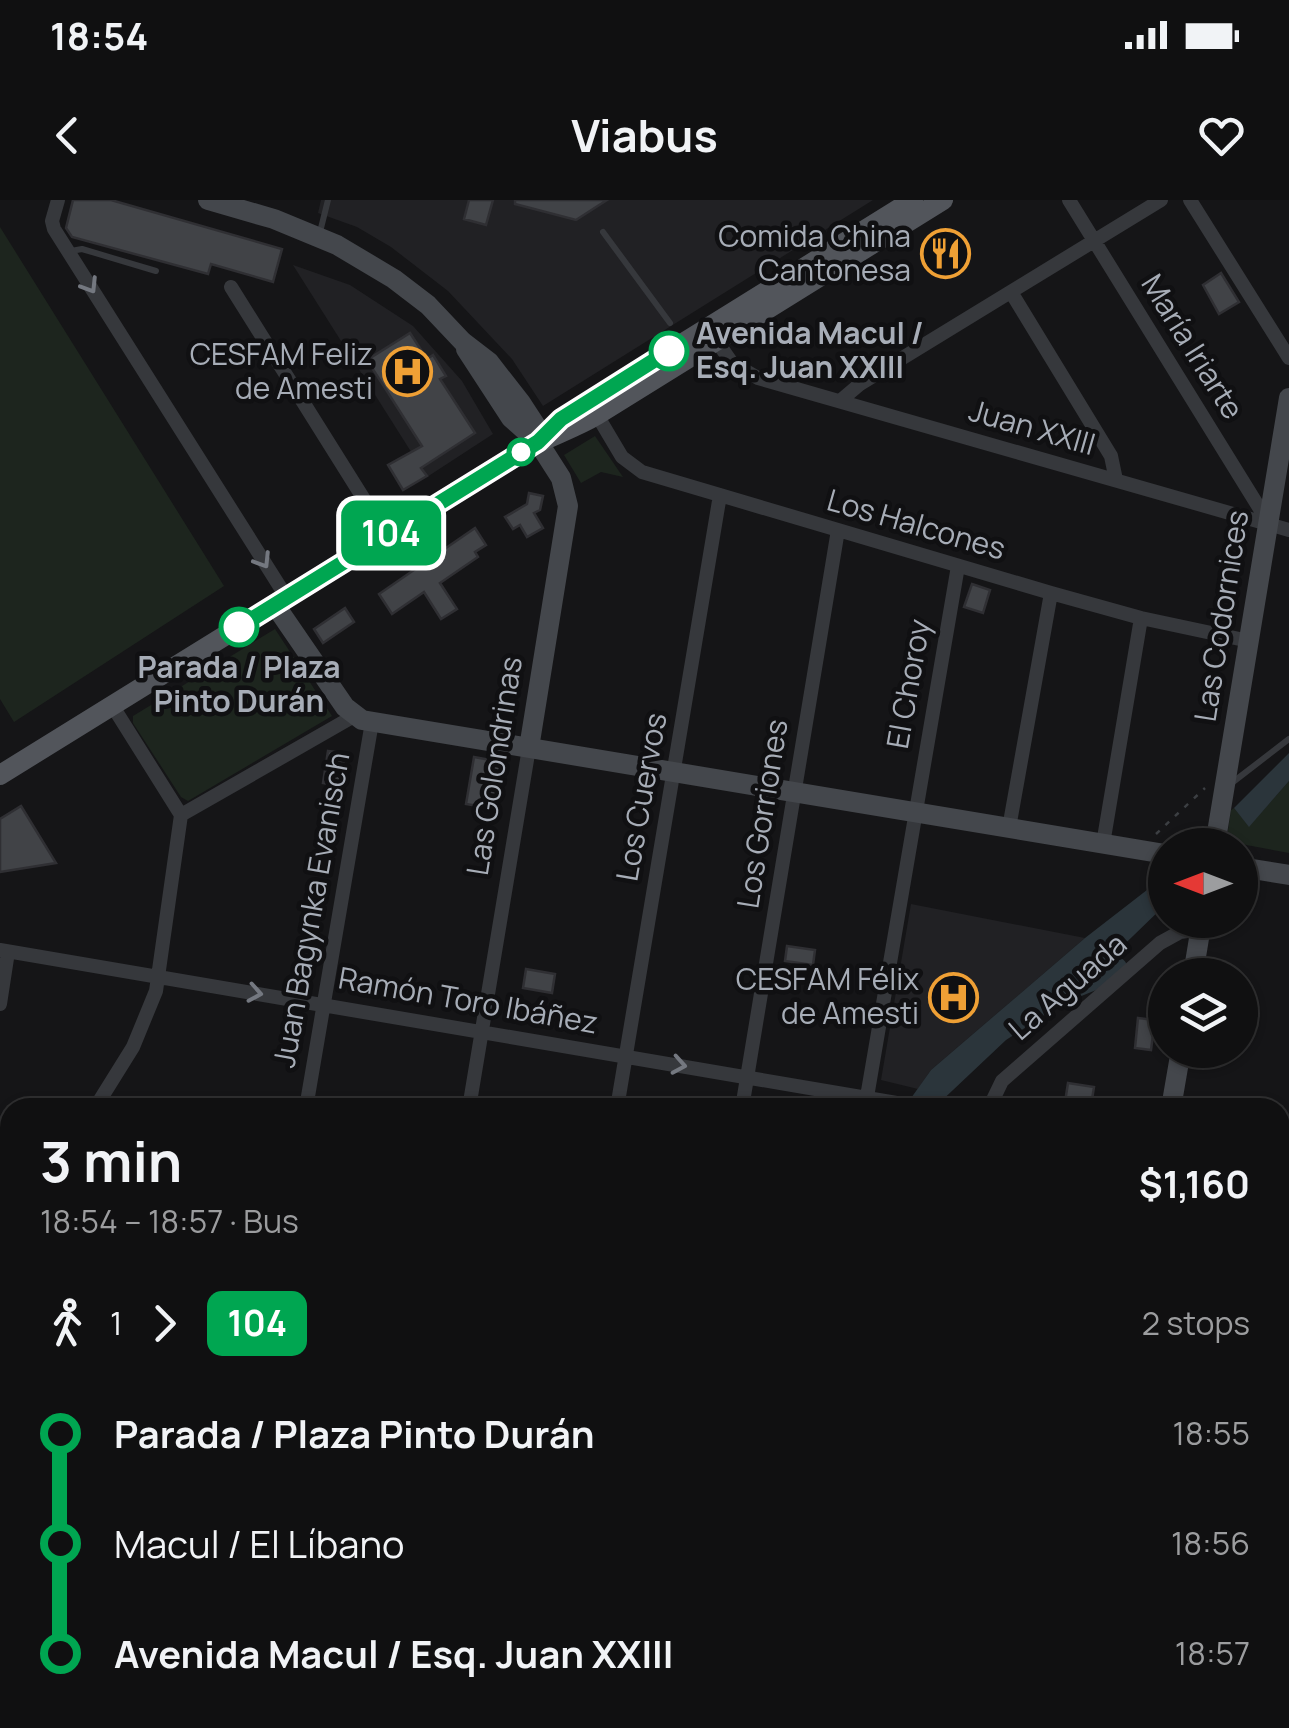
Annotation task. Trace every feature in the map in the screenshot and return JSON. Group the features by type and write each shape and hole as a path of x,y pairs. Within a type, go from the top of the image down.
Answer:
{"main road":[{"path":"0,775 538,442 561,419 913,200"},
{"path":"538,442 562,435 597,415 943,200"}],"street":[{"path":"58,200 52,226 281,601 363,719"},
{"name":"Las Golondrinas","path":"208,200 319,237 394,279 428,305 463,342 472,362 511,418 538,442 560,478 568,506 471,1098"},
{"name":"María Iriarte","path":"1070,200 1268,523"},
{"path":"840,402 854,387 1161,200"},
{"path":"1190,200 1289,358"},
{"path":"231,287 387,536"},
{"path":"1010,292 1111,456 1116,480"},
{"name":"Juan XXIII","path":"716,340 732,363 748,375 1289,530"},
{"name":"Las Codornices","path":"1214,828 1215,788 1248,641 1289,398"},
{"name":"Los Halcones","path":"597,415 622,457 637,470 1051,593 1248,641"},
{"name":"Los Cuervos","path":"619,1098 720,495"},
{"name":"Los Gorriones","path":"744,1098 838,530"},
{"name":"El Choroy","path":"880,1098 916,812 958,566"},
{"path":"1009,828 1051,593"},
{"path":"1103,844 1141,618"},
{"path":"101,1098 139,1037 159,977 181,815 112,706"},
{"path":"181,815 363,719 1148,851"},
{"name":"Juan Bagynka Evanisch","path":"308,1098 363,719"},
{"path":"1258,870 1289,875"},
{"name":"La Aguada","path":"994,1098 1002,1081 1170,938"},
{"path":"0,1004 4,951"},
{"name":"Ramón Toro Ibáñez","path":"4,951 859,1098"},
{"path":"1173,1098 1177,1068"}],"lane":[{"path":"319,237 328,200"},
{"path":"603,232 670,322"},
{"path":"69,253 82,249 156,271"},
{"path":"1215,788 1289,739"}],"path":[{"path":"1164,828 1215,788"}],"shaded area":[{"path":"321,200 873,200 543,406 512,359 448,291 391,247 357,227 318,213"},
{"path":"0,227 224,586 14,722 0,699"},
{"name":"CESFAM Feliz de Amesti","path":"293,265 350,285 413,326 462,381 493,434 427,477"},
{"path":"595,436 623,477 601,472 581,483 564,455"},
{"path":"275,629 332,716 188,801 181,797 133,723 133,716"},
{"path":"1289,753 1289,781 1249,827 1234,808"},
{"path":"1289,781 1289,853 1258,847 1258,828 1228,828 1231,810 1234,808 1249,826"},
{"path":"1148,889 1148,921 1101,967 1106,976 1006,1040 945,1098 911,1098 931,1070"},
{"name":"CESFAM Félix de Amesti","path":"911,904 1085,938 931,1070 918,1089 881,1080"}],"building":[{"path":"73,200 111,200 282,249 273,282 211,264 208,274 72,237 66,228"},
{"path":"469,200 493,200 486,225 464,219"},
{"path":"515,200 607,200 576,220 515,204"},
{"name":"Comida China Cantonesa","path":"946,238 958,258 941,269 933,256 939,252 934,245"},
{"path":"1221,273 1239,302 1219,314 1203,285"},
{"path":"410,333 427,359 433,355 446,376 440,379 475,433 421,468 427,476 403,490 388,465 422,446 367,360"},
{"path":"529,493 543,496 540,510 534,513 543,528 527,537 520,525 513,529 505,517 527,504"},
{"path":"475,528 486,545 475,552 478,557 440,583 457,609 441,619 424,592 392,614 379,594"},
{"path":"972,584 990,590 983,613 964,607"},
{"path":"345,608 354,622 323,643 314,629"},
{"path":"328,751 345,753 340,786 323,783"},
{"path":"474,757 507,763 501,796 487,793 484,807 466,804"},
{"path":"21,806 56,863 0,872 0,819"},
{"path":"787,946 815,950 813,965 785,961"},
{"path":"526,969 555,974 552,993 523,988"},
{"path":"1138,1018 1148,1019 1148,1050 1135,1048"},
{"path":"1068,1083 1094,1087 1092,1098 1066,1098"}],"waterway":[{"path":"1073,986 1115,969"}],"bus line":[{"name":"104","path":"239,627 538,442 561,419 669,351"}],"place":[{"name":"Comida China Cantonesa","path":"946,254"},
{"name":"Avenida Macul / Esq. Juan XXIII","path":"669,351"},
{"name":"CESFAM Feliz de Amesti","path":"408,372"},
{"name":"Parada / Plaza Pinto Durán","path":"239,627"},
{"name":"CESFAM Félix de Amesti","path":"954,997"}]}
